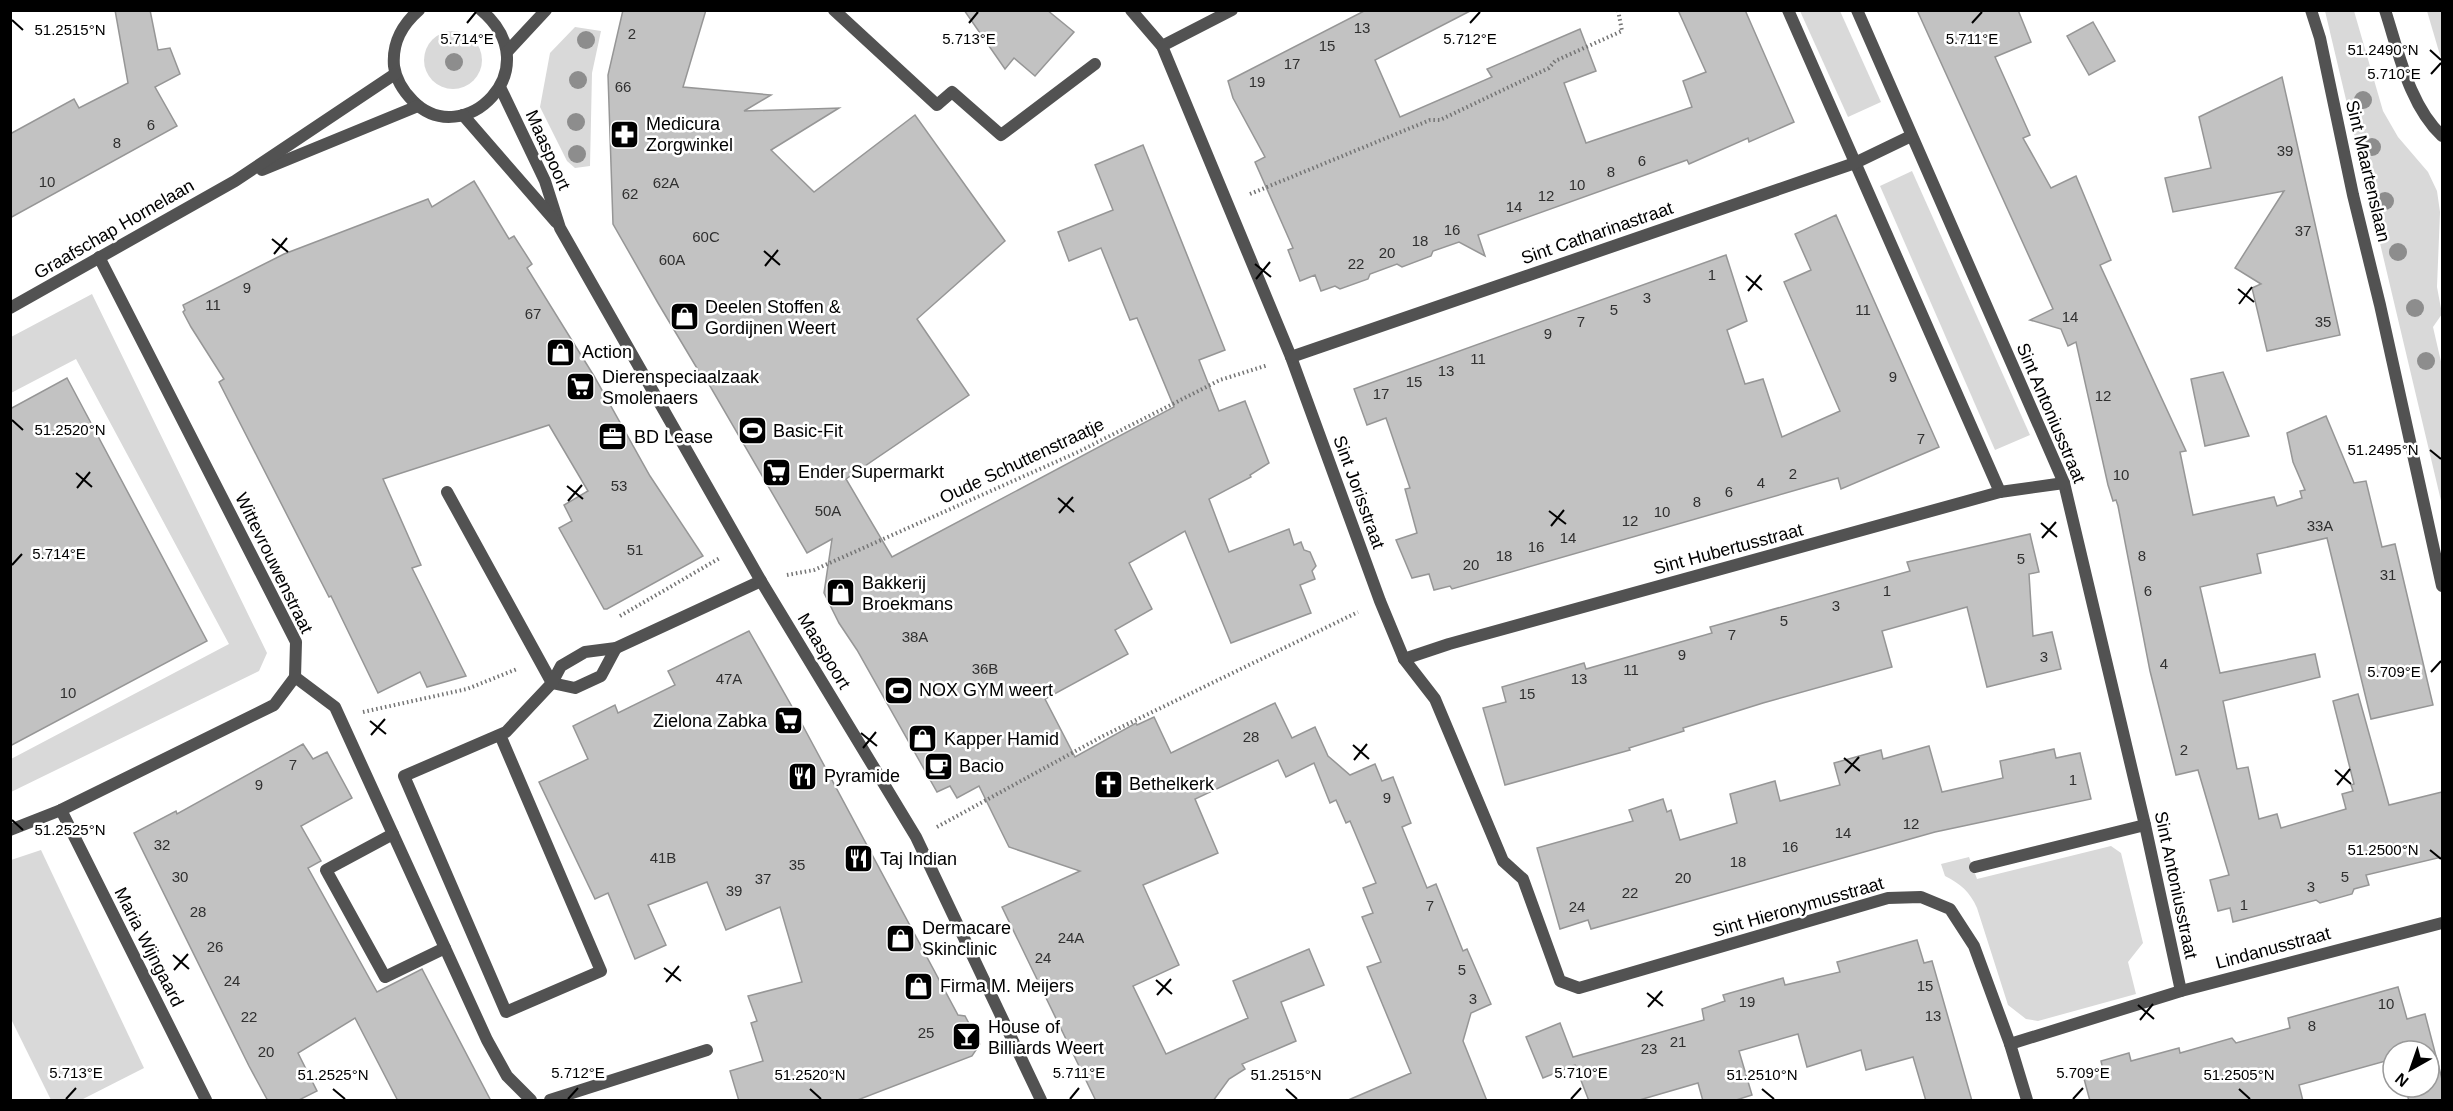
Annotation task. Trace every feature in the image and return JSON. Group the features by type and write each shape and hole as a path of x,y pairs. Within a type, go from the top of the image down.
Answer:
{"street":[{"path":"419,10 405,15 393,55 395,74 404,92 418,106 439,115 463,115 484,105 500,87 507,70 507,52 503,36 494,21 482,10"},
{"path":"507,52 546,10"},
{"path":"834,10 937,105 952,92 1001,135 1095,64"},
{"name":"Sint Jorisstraat","path":"1131,10 1162,46 1292,357 1380,601 1404,659 1435,699 1503,861 1523,879 1560,981"},
{"path":"1162,46 1232,10"},
{"path":"1788,10 2000,492"},
{"name":"Sint Antoniusstraat","path":"1857,10 2064,483 2145,825 2181,991"},
{"name":"Sint Maartenslaan","path":"2311,10 2320,38 2353,195 2380,305 2442,586"},
{"path":"2385,10 2405,72 2423,115 2442,136"},
{"name":"Graafschap Hornelaan","path":"10,308 236,181 395,74"},
{"name":"Maaspoort","path":"500,87 545,181 560,228"},
{"name":"Graafschap Hornelaan","path":"236,181 418,106"},
{"name":"Maaspoort","path":"463,115 560,228 761,581 916,837 1041,1101"},
{"name":"Sint Catharinastraat","path":"1292,357 1855,163 1911,136"},
{"name":"Wittevrouwenstraat","path":"99,257 296,642 295,677"},
{"name":"Sint Hubertusstraat","path":"1404,659 1449,644 2000,492 2064,483"},
{"path":"447,492 552,682 575,688 601,676 616,648"},
{"path":"500,735 601,971 506,1012 404,776 506,732 552,682 561,666 585,652 616,648 761,581"},
{"path":"10,830 61,810 274,705 295,677 335,707 487,1040 507,1076 531,1101"},
{"name":"Maria Wijngaard","path":"61,810 206,1101"},
{"path":"1975,867 2145,825"},
{"path":"393,834 326,870 386,977 445,948"},
{"name":"Sint Hieronymusstraat","path":"1560,981 1579,988 1888,898 1921,897 1950,909 1974,946 2010,1044 2027,1101"},
{"name":"Lindanusstraat","path":"2010,1044 2181,991 2442,923"},
{"path":"550,1101 707,1050"}],"path":[{"path":"1227,203 1430,120 1440,120 1550,68 1555,61 1622,31 1618,10"},
{"name":"Oude Schuttenstraatje","path":"761,581 814,570 1078,452 1220,380 1292,357"},
{"path":"916,837 1103,736 1380,601"}],"shaded area":[{"path":"1800,11 1840,11 1881,102 1848,117"},
{"path":"2325,11 2354,11 2383,111 2398,137 2428,172 2437,191 2440,212 2437,287 2442,314 2433,327 2442,366 2442,505"},
{"path":"2427,11 2442,11 2442,62"},
{"path":"575,27 601,31 592,73 590,166 575,168 567,161 540,107 550,53"},
{"path":"447,31 459,31 474,39 482,54 482,66 474,81 459,89 447,89 432,81 424,66 424,54 432,39"},
{"path":"1912,171 2030,435 1995,450 1880,186"},
{"path":"92,294 267,653 259,671 11,792 11,759 229,644 76,359 11,393 11,337"},
{"path":"2111,846 2121,853 2143,943 2128,962 2136,994 2038,1021 2026,1019 2008,1005 1974,902 1964,889 1945,876 1941,864 1969,857 1977,879"},
{"path":"41,850 144,1068 81,1100 51,1100 11,1019 11,860"}],"building":[{"path":"115,10 150,10 158,50 170,48 180,74 155,87 177,126 10,218 10,134 74,99 79,108 128,83"},
{"path":"623,10 706,10 683,87 771,95 744,111 839,108 771,150 814,192 915,115 1005,241 917,319 969,395 846,479 892,557 1174,407 1137,318 1130,320 1101,248 1069,261 1058,232 1113,210 1095,165 1143,145 1225,350 1199,360 1219,411 1245,401 1269,463 1250,475 1251,477 1209,499 1229,552 1289,529 1294,545 1301,542 1304,550 1310,552 1316,566 1312,571 1315,579 1300,585 1311,613 1231,643 1185,531 1129,563 1152,609 1115,630 1128,654 1045,699 1075,757 1136,723 1137,725 1154,717 1171,753 1275,703 1292,738 1315,727 1328,756 1350,775 1375,764 1382,781 1393,777 1411,823 1402,827 1427,888 1436,884 1463,951 1467,949 1491,1004 1471,1013 1463,1041 1487,1101 1346,1101 1411,1073 1367,967 1381,962 1362,917 1373,913 1363,888 1376,883 1350,821 1346,823 1336,800 1330,803 1314,763 1286,777 1278,760 1195,799 1218,853 1143,885 1179,965 1133,986 1166,1054 1248,1018 1233,981 1309,949 1324,985 1281,1002 1296,1041 1242,1064 1245,1069 1229,1079 1213,1101 1096,1101 1002,907 1080,871 1009,847 979,786 957,798 950,786 937,792 824,593 832,539 807,553 613,224 608,75"},
{"path":"964,10 1047,10 1074,32 1035,76 1014,58 1005,69"},
{"path":"1366,10 1472,10 1375,60 1400,117 1492,77 1487,69 1580,29 1596,71 1564,83 1586,143 1692,107 1683,81 1706,72 1678,10 1745,10 1794,122 1749,142 1748,138 1689,164 1687,160 1478,235 1485,256 1459,242 1433,251 1431,256 1402,267 1397,264 1370,274 1368,279 1340,289 1335,286 1321,291 1315,275 1300,281 1288,250 1293,248 1255,162 1265,157 1233,98 1228,81"},
{"path":"1917,10 2018,10 2031,42 1995,57 2030,135 2023,138 2051,188 2076,176 2111,260 2100,265 2186,451 2180,452 2193,515 2274,497 2277,506 2302,498 2300,491 2305,490 2293,462 2287,433 2326,416 2354,483 2366,481 2382,547 2395,544 2433,705 2371,719 2327,538 2257,554 2261,573 2200,587 2220,673 2315,654 2320,677 2223,701 2237,769 2248,767 2259,819 2277,814 2281,828 2346,809 2342,794 2353,791 2351,785 2354,784 2333,701 2358,694 2389,805 2442,792 2442,857 2366,875 2369,885 2354,889 2352,894 2320,903 2316,900 2233,922 2230,908 2218,911 2210,880 2229,875 2198,770 2176,775 2150,671 2118,506 2116,500 2113,501 2108,485 2076,342 2068,346 2061,329 2030,320 2053,309"},
{"path":"2093,22 2115,61 2089,75 2067,36"},
{"path":"2282,77 2340,335 2267,351 2252,288 2261,284 2235,268 2284,191 2173,212 2165,178 2211,168 2199,117"},
{"path":"474,181 509,239 514,236 532,264 527,268 594,376 650,476 703,556 604,609 559,528 572,521 564,505 588,491 549,425 383,479 421,565 412,568 466,676 427,687 420,672 378,693 331,596 329,597 219,382 224,379 191,327 183,312 185,310 183,305 284,254 428,199 432,207"},
{"path":"1836,215 1939,447 1841,489 1838,478 1452,589 1450,586 1434,590 1429,574 1412,578 1396,540 1417,533 1405,489 1410,488 1386,418 1367,425 1354,389 1726,255 1747,321 1727,330 1745,384 1763,379 1782,437 1840,411 1784,282 1811,270 1795,234"},
{"path":"2223,372 2249,436 2205,446 2191,379"},
{"path":"67,378 207,641 10,746 10,409"},
{"path":"2030,534 2039,572 2029,574 2033,636 2052,632 2061,669 1987,687 1967,607 1882,631 1892,667 1763,703 1683,728 1684,731 1629,748 1630,750 1505,785 1483,708 1506,702 1502,687 1584,663 1586,669 1712,633 1710,627 1910,571 1907,562"},
{"path":"749,631 803,726 958,1015 965,1016 980,1044 972,1056 855,1101 739,1101 730,1071 763,1061 751,1023 757,1021 748,996 802,982 780,907 726,930 707,882 648,905 666,945 635,959 608,893 595,899 539,782 588,759 573,726 615,705 618,713 675,685 668,671"},
{"path":"303,744 313,759 327,752 352,798 301,826 321,861 308,868 377,992 422,969 491,1101 398,1101 355,1018 298,1053 317,1091 297,1101 268,1101 249,1066 134,833 176,811 177,814"},
{"path":"1929,746 1942,792 2003,778 2000,761 2054,749 2056,758 2080,753 2091,799 1935,832 1591,929 1588,920 1560,929 1537,848 1633,821 1629,810 1663,799 1667,812 1671,810 1680,840 1737,823 1730,794 1775,781 1780,801 1840,785 1834,763 1881,750 1883,759"},
{"path":"1917,940 1924,963 1932,961 1972,1101 1926,1101 1913,1057 1866,1070 1861,1050 1807,1067 1798,1034 1739,1051 1752,1095 1733,1101 1703,1101 1698,1083 1636,1101 1589,1101 1575,1065 1543,1078 1526,1037 1560,1023 1573,1057 1704,1020 1702,1009 1725,1001 1723,995 1783,978 1785,985 1840,972 1837,962"},
{"path":"2398,987 2407,1019 2425,1014 2432,1039 2381,1039 2381,1062 2299,1085 2303,1101 2090,1101 2083,1075 2103,1070 2101,1061 2129,1053 2131,1061 2179,1048 2180,1053 2232,1038 2236,1043 2290,1028 2288,1018"},
{"path":"2441,1075 2442,1101 2409,1101 2408,1099 2441,1099"}],"place":[{"name":"Medicura Zorgwinkel","path":"625,134"},
{"name":"Deelen Stoffen & Gordijnen Weert","path":"684,317"},
{"name":"Action","path":"561,352"},
{"name":"Dierenspeciaalzaak Smolenaers","path":"581,387"},
{"name":"Basic-Fit","path":"752,431"},
{"name":"BD Lease","path":"613,437"},
{"name":"Ender Supermarkt","path":"777,472"},
{"name":"Bakkerij Broekmans","path":"841,593"},
{"name":"NOX GYM weert","path":"898,690"},
{"name":"Zielona Zabka","path":"788,721"},
{"name":"Kapper Hamid","path":"923,739"},
{"name":"Bacio","path":"938,766"},
{"name":"Pyramide","path":"803,776"},
{"name":"Bethelkerk","path":"1108,784"},
{"name":"Taj Indian","path":"859,859"},
{"name":"Dermacare Skinclinic","path":"901,938"},
{"name":"Firma M. Meijers","path":"919,986"},
{"name":"House of Billiards Weert","path":"967,1037"}]}
